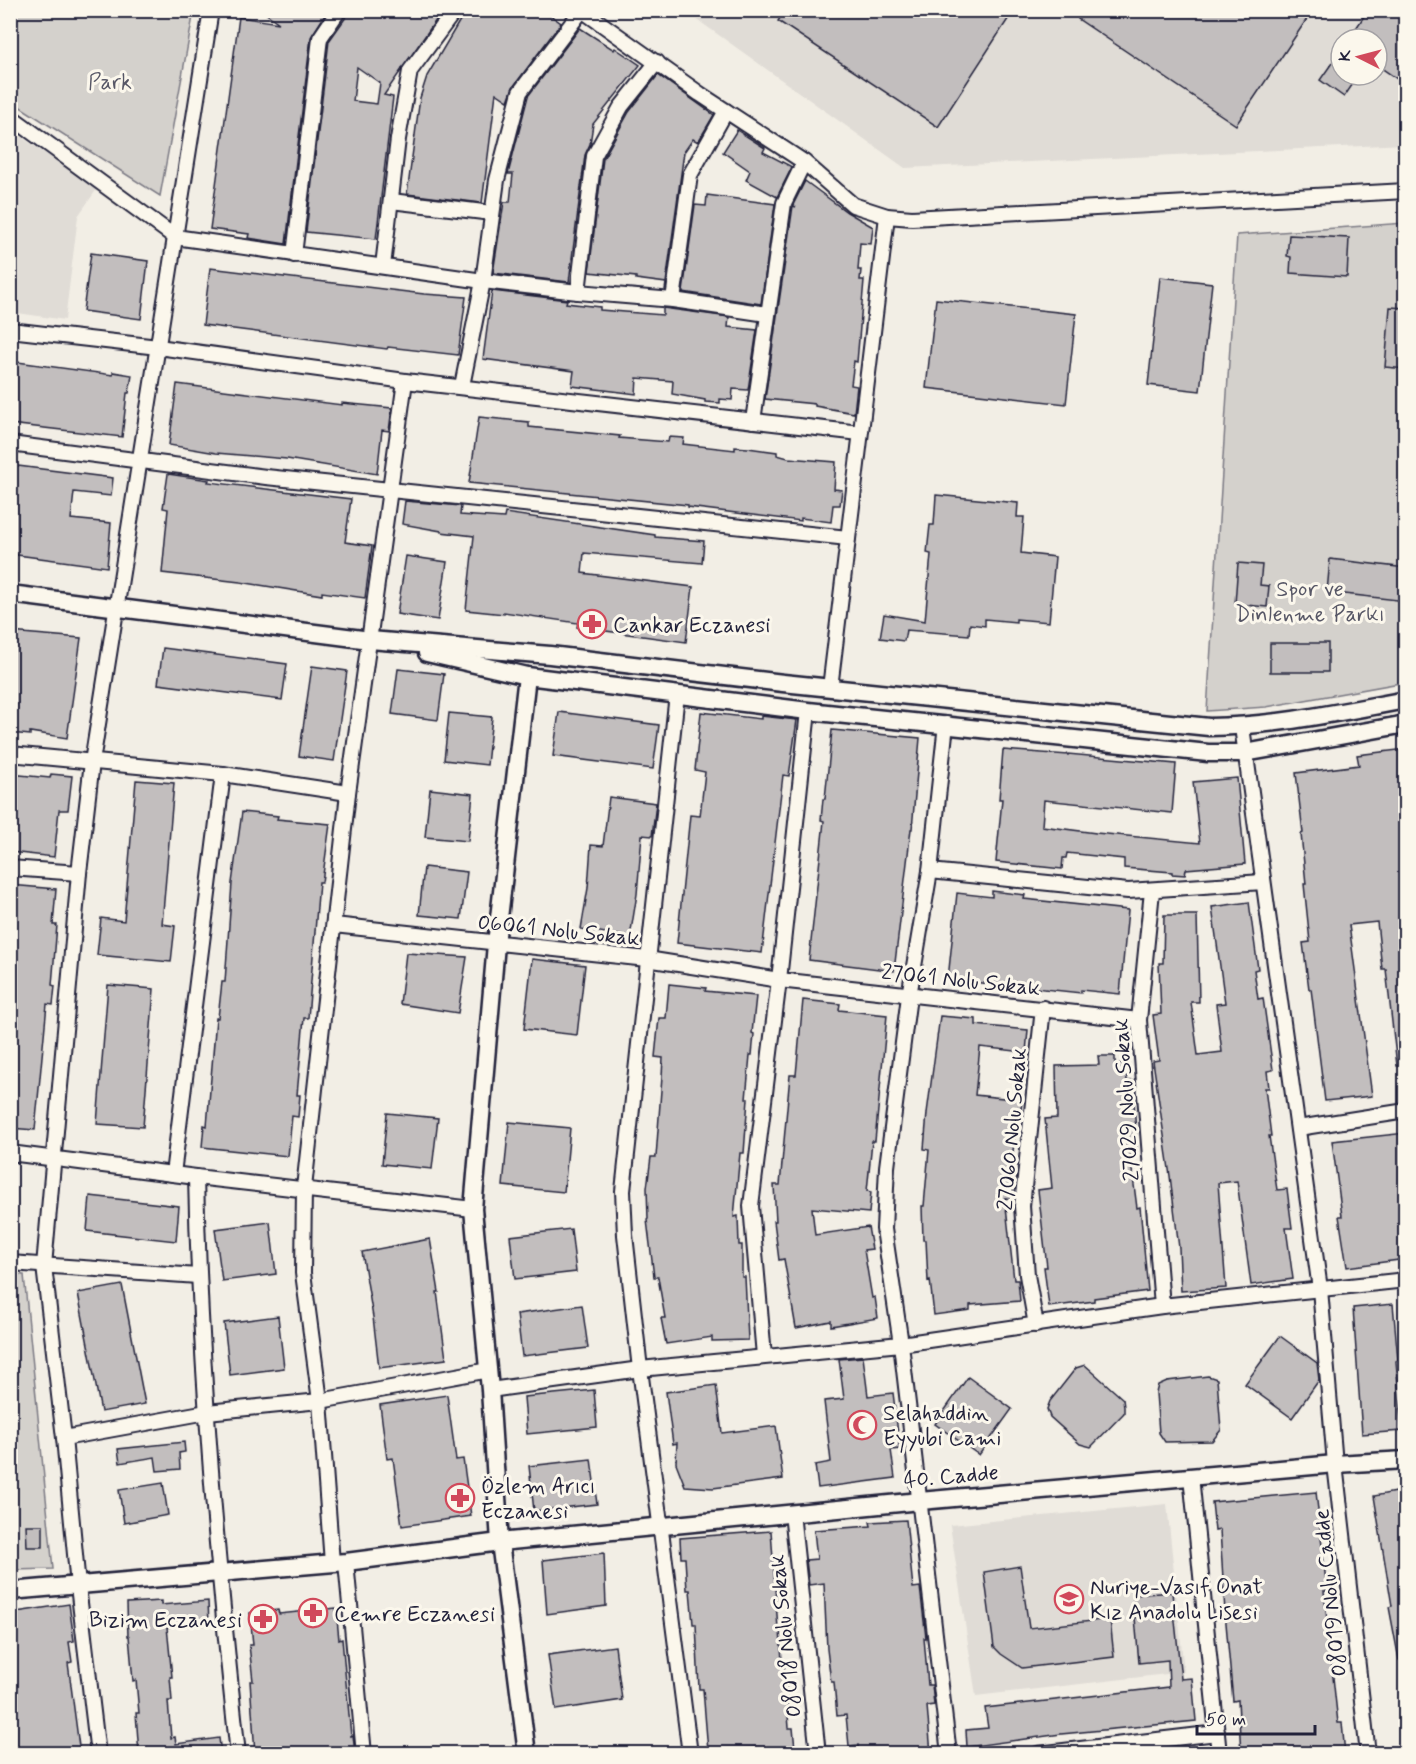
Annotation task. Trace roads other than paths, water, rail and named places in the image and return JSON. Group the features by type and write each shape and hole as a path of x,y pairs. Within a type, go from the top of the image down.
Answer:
{"street":[{"path":"98,1754 44,1266 79,873 92,762 211,10"},
{"path":"294,255 320,38 339,10"},
{"path":"383,266 398,139 410,71 455,10"},
{"path":"462,386 483,281 497,180 520,92 582,10 726,111 804,162 853,205 887,216 912,218 1406,191"},
{"path":"578,292 594,156 621,107 657,62"},
{"path":"673,300 690,175 726,111"},
{"path":"10,116 175,237 483,281 673,300 767,314"},
{"path":"753,421 784,203 804,162"},
{"path":"391,201 492,213"},
{"path":"830,688 887,216"},
{"path":"10,330 158,347 405,381 860,433"},
{"path":"364,1754 303,1273 304,1188 348,793 405,381"},
{"path":"10,444 138,462 848,538"},
{"path":"10,594 370,640 550,655 830,688 1209,727 1242,727 1291,721 1406,700"},
{"path":"370,640 527,676 807,711 1208,753 1245,753 1406,724"},
{"path":"527,676 496,944 473,1209 489,1370 500,1542 527,1754"},
{"path":"677,694 623,1191 625,1235 640,1369 690,1754"},
{"path":"764,1356 752,1206 779,980 807,711"},
{"path":"946,724 930,872 909,996 887,1167 884,1229 901,1344 949,1754"},
{"name":"08019 Nolu Cadde","path":"1242,727 1320,1289 1335,1464 1368,1754"},
{"path":"10,754 223,774 348,793"},
{"path":"173,1174 223,774"},
{"path":"10,868 79,873"},
{"path":"930,872 1128,891 1263,882"},
{"name":"27029 Nolu Sokak","path":"1152,891 1139,1020 1162,1306"},
{"name":"06061 Nolu Sokak","path":"334,925 647,959 779,980"},
{"name":"27061 Nolu Sokak","path":"779,980 1139,1020"},
{"name":"27060 Nolu Sokak","path":"1036,1325 1027,1275 1022,1206 1043,1008"},
{"path":"1298,1128 1406,1111"},
{"path":"10,1152 196,1177 473,1209"},
{"path":"196,1177 198,1276 207,1412 219,1574 238,1754"},
{"path":"10,1263 198,1276"},
{"path":"490,1390 640,1369 901,1344 1162,1306 1406,1280"},
{"path":"64,1438 207,1412 320,1401 489,1370"},
{"name":"40. Cadde","path":"10,1591 339,1563 500,1542 792,1513 1191,1476 1406,1460"},
{"path":"1191,1476 1219,1754"},
{"name":"08018 Nolu Sokak","path":"792,1513 818,1754"},
{"path":"1038,1754 1217,1732"}],"place":[{"name":"Cankar Eczanesi","path":"592,624"},
{"name":"Selahaddin Eyyubi Cami","path":"862,1425"},
{"name":"Özlem Arıcı Eczanesi","path":"460,1498"},
{"name":"Nuriye-Vasıf Onat Kız Anadolu Lisesi","path":"1069,1599"},
{"name":"Cemre Eczanesi","path":"313,1613"},
{"name":"Bizim Eczanesi","path":"263,1619"}],"park label":[{"name":"Park","path":"110,81"},
{"name":"Spor ve Dinlenme Parkı","path":"1310,600"}]}
